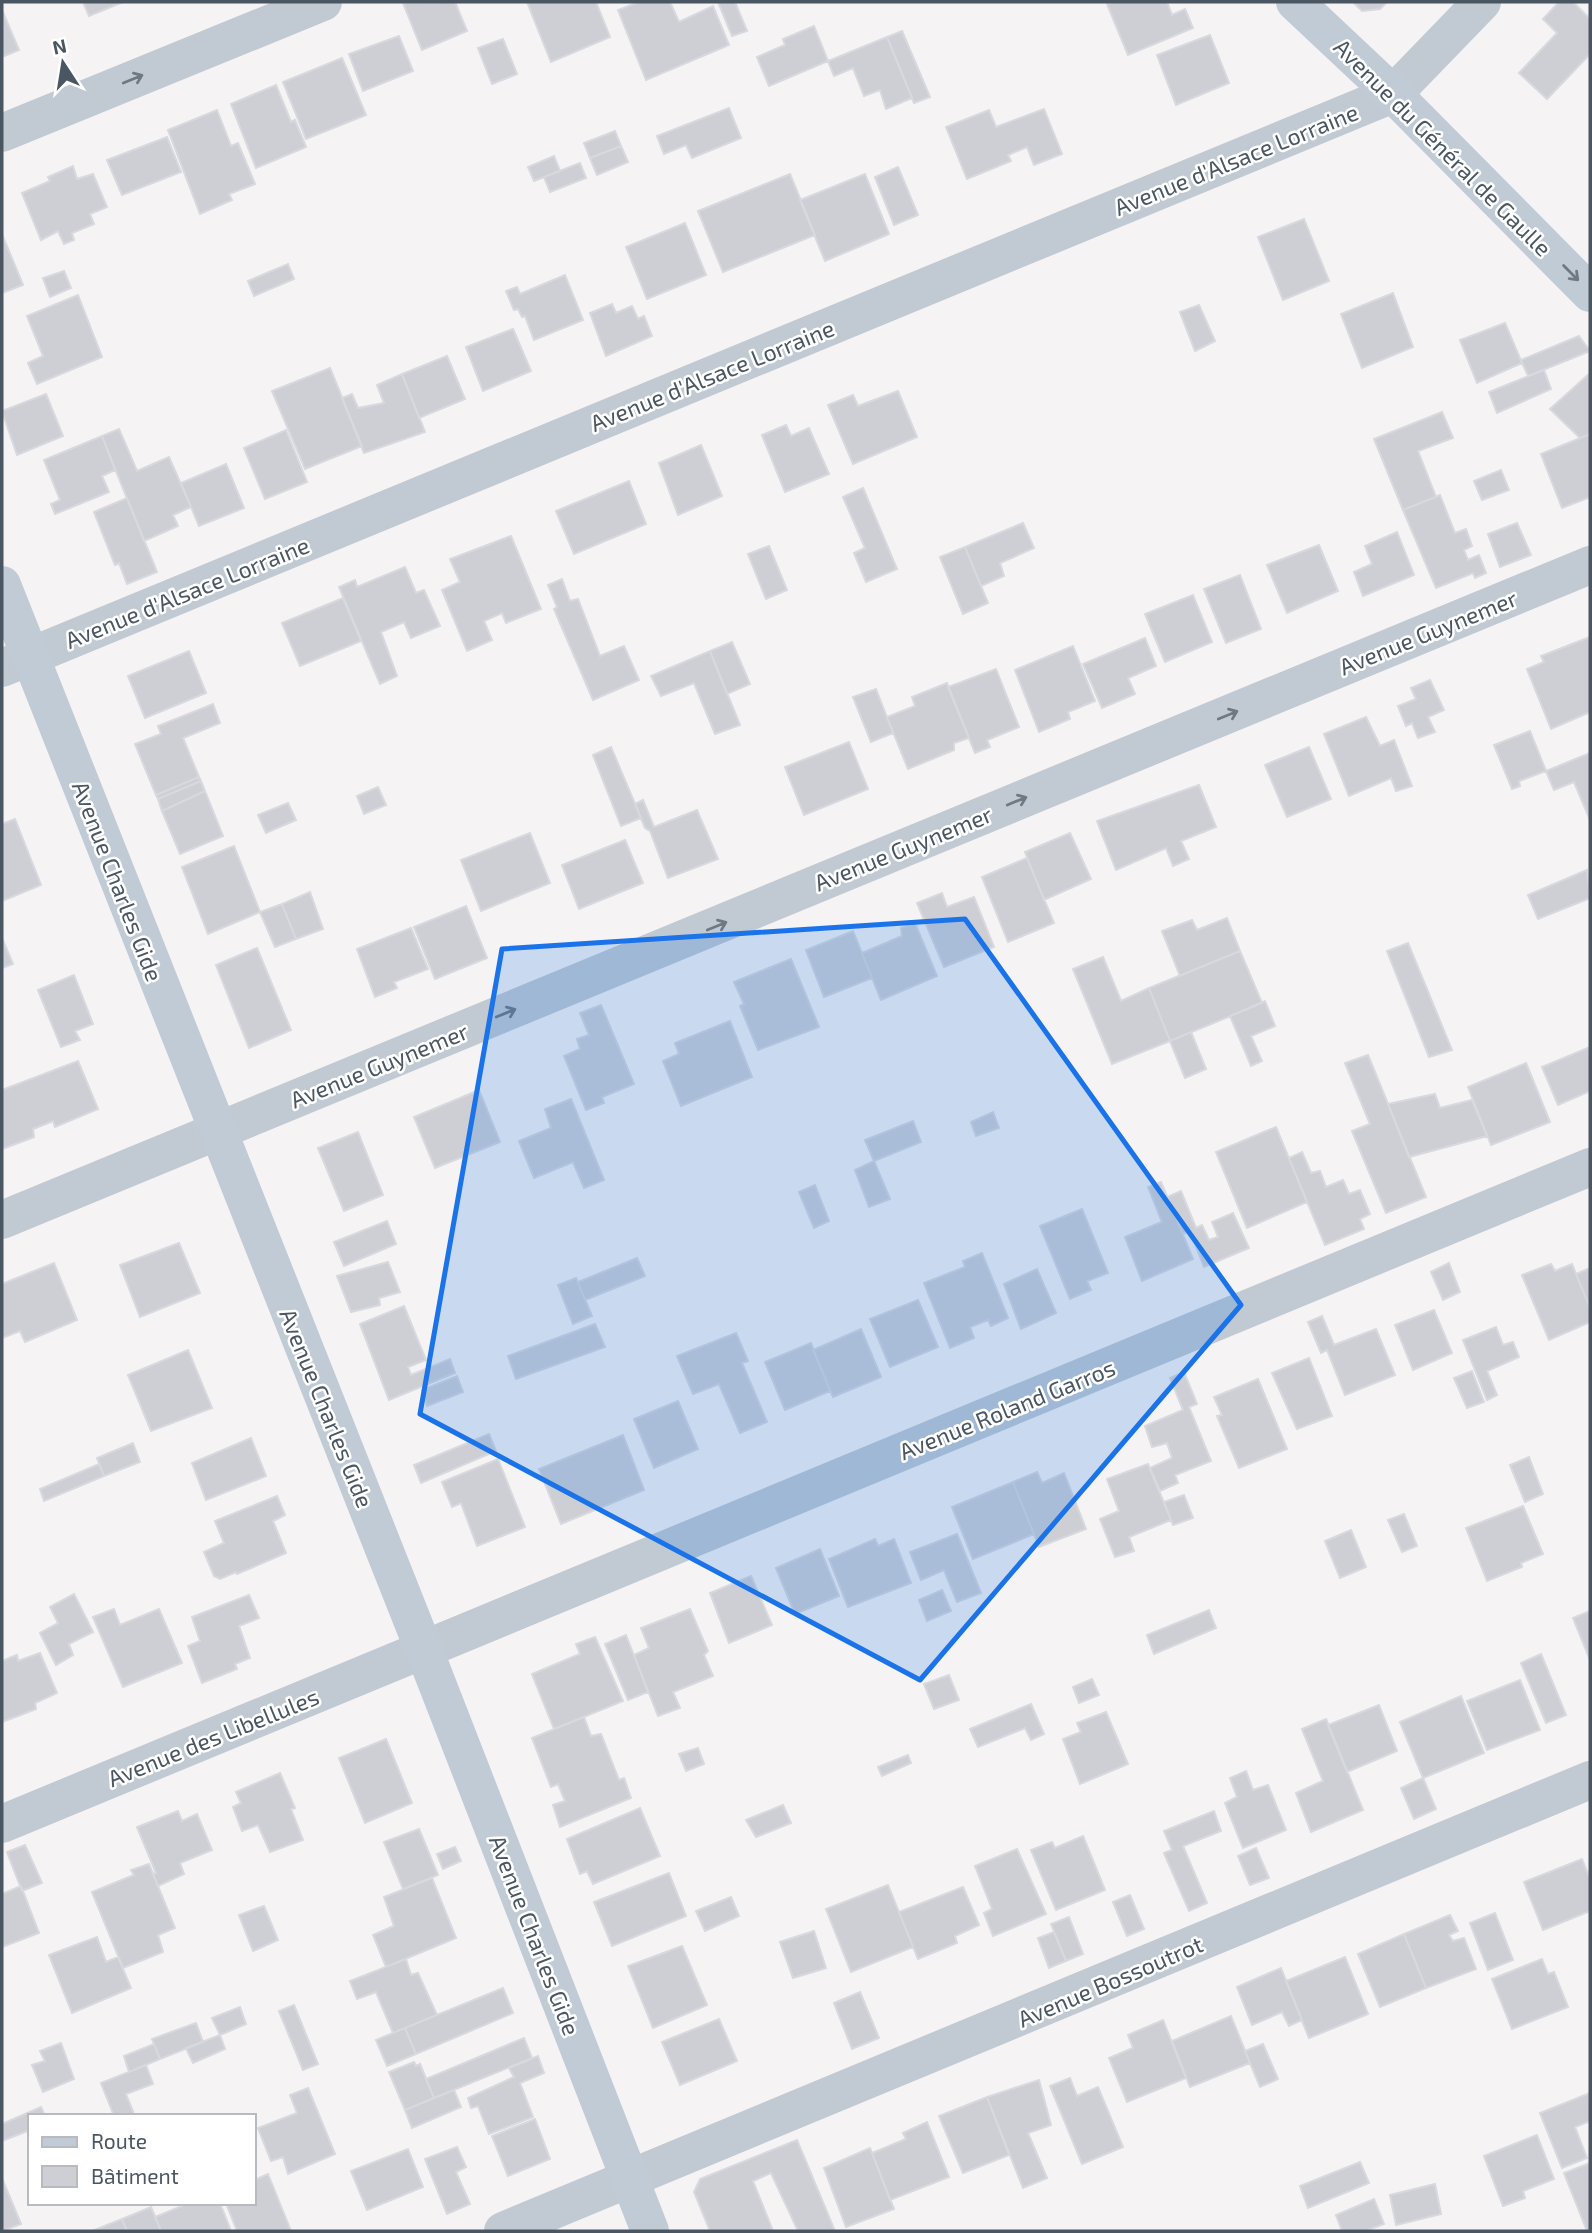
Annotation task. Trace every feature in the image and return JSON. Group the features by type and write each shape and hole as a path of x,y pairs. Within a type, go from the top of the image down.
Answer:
{"street":[{"path":"2,133 323,2"},
{"name":"Avenue du Général de Gaulle","path":"1295,2 1393,94 1590,293"},
{"path":"1393,94 1482,2"},
{"name":"Avenue d'Alsace Lorraine","path":"16,662 1393,94"},
{"name":"Avenue Guynemer","path":"2,1220 1590,565"},
{"name":"Avenue Charles Gide","path":"2,585 16,662 217,1132 424,1650 650,2231"},
{"name":"Avenue Roland Garros","path":"424,1650 1590,1167"},
{"name":"Avenue des Libellules","path":"2,1824 424,1650"},
{"name":"Avenue Bossoutrot","path":"503,2231 1590,1780"}],"highlighted area":[{"path":"965,919 1241,1305 920,1680 420,1414 502,949"}],"building":[{"path":"83,2 123,2 89,16"},
{"path":"455,2 467,31 422,50 403,3"},
{"path":"527,2 596,2 610,37 551,62"},
{"path":"639,2 670,2 679,22 713,6 729,45 646,80 618,10"},
{"path":"718,2 735,2 747,31 732,36"},
{"path":"1167,2 1172,15 1185,9 1193,28 1128,55 1107,4"},
{"path":"1353,2 1387,2 1380,9 1362,11"},
{"path":"1559,2 1573,2 1590,19 1590,54 1547,99 1519,73 1557,33 1543,19"},
{"path":"2,10 19,50 2,57"},
{"path":"814,26 828,61 769,86 757,57 785,45 783,39"},
{"path":"902,31 930,97 914,103 887,37"},
{"path":"1210,35 1229,83 1176,105 1157,55"},
{"path":"399,36 413,71 363,91 349,54"},
{"path":"887,37 912,98 886,109 880,90 864,96 853,68 834,76 828,61"},
{"path":"503,39 517,74 492,84 478,48"},
{"path":"342,58 366,115 306,139 283,82"},
{"path":"276,85 291,122 295,120 306,147 256,168 231,104"},
{"path":"729,108 741,138 692,158 686,145 664,154 657,136"},
{"path":"1044,109 1062,154 1034,165 1027,147 1008,155 1011,161 967,179 946,127 989,110 996,127"},
{"path":"217,110 231,146 238,143 255,184 229,194 232,200 200,214 168,130"},
{"path":"615,131 621,146 590,158 584,143"},
{"path":"167,137 181,172 122,195 107,160"},
{"path":"621,146 628,162 597,175 590,158"},
{"path":"554,156 560,171 534,181 528,167"},
{"path":"580,163 586,178 550,192 544,177"},
{"path":"73,166 77,179 93,174 107,207 90,214 94,224 72,233 74,240 64,244 58,231 41,240 22,193 50,181 48,177"},
{"path":"898,167 918,215 894,225 875,177"},
{"path":"790,174 815,235 723,272 698,211"},
{"path":"865,174 889,234 825,261 800,200"},
{"path":"1304,219 1329,281 1283,300 1258,237"},
{"path":"685,223 706,275 647,299 626,247"},
{"path":"2,234 23,285 2,293"},
{"path":"288,264 294,279 254,296 248,281"},
{"path":"64,271 71,288 50,297 43,278"},
{"path":"565,275 583,320 534,340 525,316 522,317 518,309 514,310 506,291 517,287 520,294"},
{"path":"1393,293 1413,347 1362,368 1341,314"},
{"path":"78,295 102,357 37,384 28,363 43,356 27,316"},
{"path":"612,304 616,313 632,306 638,319 644,316 652,336 606,356 590,313"},
{"path":"1199,305 1215,341 1195,351 1180,312"},
{"path":"1505,323 1522,363 1477,383 1460,340"},
{"path":"513,329 531,371 483,391 466,347"},
{"path":"1579,336 1590,351 1528,376 1521,360"},
{"path":"447,356 465,399 419,418 402,374"},
{"path":"330,368 362,446 305,469 272,391"},
{"path":"1544,370 1551,389 1497,413 1489,392"},
{"path":"1590,373 1590,434 1580,438 1550,409"},
{"path":"402,374 425,432 364,453 342,398 352,394 358,408 384,403 377,385"},
{"path":"898,391 917,437 853,464 828,405 853,395 858,406"},
{"path":"46,394 63,436 17,455 2,411"},
{"path":"1442,412 1453,438 1418,451 1436,497 1403,510 1374,439"},
{"path":"786,425 791,436 809,428 829,474 785,492 762,435"},
{"path":"119,429 137,471 169,457 191,507 173,515 178,526 144,541 102,436"},
{"path":"286,430 307,482 265,499 244,448"},
{"path":"1590,434 1590,497 1562,508 1541,454"},
{"path":"102,436 115,470 102,476 109,492 55,514 51,504 60,500 44,460"},
{"path":"701,445 722,496 678,515 659,463"},
{"path":"226,464 244,508 199,526 181,483"},
{"path":"1501,470 1509,490 1482,500 1474,481"},
{"path":"629,481 646,524 574,554 556,511"},
{"path":"863,488 897,569 866,582 854,553 865,548 843,497"},
{"path":"1440,495 1455,533 1466,529 1472,546 1464,550 1468,560 1479,555 1486,573 1475,578 1473,573 1436,588 1403,510"},
{"path":"127,498 157,572 127,584 119,563 115,565 94,512"},
{"path":"1023,523 1034,548 1000,563 1004,576 981,586 965,547"},
{"path":"1517,523 1531,555 1500,567 1488,534"},
{"path":"1397,532 1414,575 1363,596 1354,572 1372,564 1365,546"},
{"path":"511,536 541,609 506,623 502,613 484,621 492,640 467,651 442,590 460,582 450,559"},
{"path":"1319,545 1338,591 1287,613 1267,565"},
{"path":"769,546 787,590 766,599 748,554"},
{"path":"965,547 988,603 963,614 940,557"},
{"path":"405,567 416,593 424,590 440,626 411,638 404,622 381,632 397,676 380,684 339,587 355,580 357,587"},
{"path":"1240,575 1261,629 1226,643 1204,589"},
{"path":"562,579 570,601 578,599 600,656 624,646 639,680 593,700 554,609 557,607 548,585"},
{"path":"1193,595 1212,642 1165,662 1145,614"},
{"path":"343,598 361,641 300,666 282,623"},
{"path":"1590,637 1590,712 1551,729 1527,669 1544,662 1541,656"},
{"path":"1145,638 1156,666 1128,678 1135,694 1102,708 1083,664"},
{"path":"732,642 750,684 727,694 710,651"},
{"path":"1073,646 1095,701 1068,712 1070,719 1039,732 1015,670"},
{"path":"189,651 206,693 145,718 128,676"},
{"path":"710,651 740,725 715,734 694,683 661,696 651,676"},
{"path":"996,669 1019,727 987,740 990,747 975,753 948,687"},
{"path":"1430,680 1444,710 1428,717 1435,732 1418,738 1412,723 1406,726 1398,706 1416,699 1411,688"},
{"path":"947,683 969,738 954,743 954,750 908,769 887,717 915,706 912,697"},
{"path":"876,689 893,733 871,742 853,697"},
{"path":"213,704 220,723 183,738 199,777 156,795 135,744 161,734 158,726"},
{"path":"1366,717 1380,746 1394,740 1412,786 1396,791 1391,778 1349,796 1324,734"},
{"path":"1530,731 1546,771 1519,781 1520,786 1512,789 1494,745"},
{"path":"849,742 868,789 804,815 785,767"},
{"path":"611,747 641,818 621,826 593,755"},
{"path":"1309,747 1331,799 1287,817 1265,765"},
{"path":"1590,753 1590,820 1574,782 1554,790 1546,771"},
{"path":"199,777 201,781 158,799 156,795"},
{"path":"201,781 205,791 162,811 158,799"},
{"path":"1199,785 1216,827 1181,841 1189,859 1173,866 1166,848 1116,870 1097,821"},
{"path":"378,787 386,805 364,814 357,796"},
{"path":"205,791 223,836 180,854 162,811"},
{"path":"643,800 654,827 697,810 718,859 668,878 650,831 645,828 635,804"},
{"path":"288,803 296,820 266,833 258,815"},
{"path":"15,819 41,885 2,901 2,824"},
{"path":"530,833 550,883 481,911 461,860"},
{"path":"1070,833 1091,879 1044,900 1025,852"},
{"path":"625,840 643,883 579,909 562,865"},
{"path":"234,846 260,912 208,934 182,867"},
{"path":"1027,858 1054,923 1008,942 982,877"},
{"path":"1587,870 1590,898 1538,919 1528,895"},
{"path":"310,892 323,929 296,939 282,904"},
{"path":"942,893 947,907 974,897 994,947 944,967 917,903"},
{"path":"282,904 296,939 275,947 260,912"},
{"path":"466,906 487,958 435,979 414,927"},
{"path":"1227,918 1240,951 1180,976 1162,931 1192,920 1197,930"},
{"path":"915,923 937,976 881,1000 862,953 902,936 901,928"},
{"path":"411,928 428,969 394,982 397,988 375,997 357,949"},
{"path":"853,931 872,978 824,997 806,950"},
{"path":"2,938 13,964 2,968"},
{"path":"1408,943 1452,1050 1429,1057 1387,951"},
{"path":"257,948 291,1030 249,1048 216,965"},
{"path":"1240,951 1262,1003 1170,1041 1149,988"},
{"path":"1103,957 1121,1001 1149,988 1170,1041 1112,1064 1073,969"},
{"path":"791,959 819,1027 758,1050 740,1006 744,1004 734,982"},
{"path":"74,975 93,1024 75,1031 80,1040 61,1047 38,990"},
{"path":"1265,1001 1275,1026 1251,1036 1262,1061 1251,1066 1230,1016"},
{"path":"601,1005 634,1084 602,1097 604,1103 586,1110 564,1056 580,1049 577,1039 589,1035 580,1013"},
{"path":"730,1021 752,1077 681,1106 663,1061 679,1054 675,1043"},
{"path":"1191,1032 1206,1069 1185,1078 1170,1041"},
{"path":"1590,1047 1590,1091 1558,1105 1542,1067"},
{"path":"1368,1055 1426,1197 1386,1213 1352,1131 1370,1124 1345,1063"},
{"path":"78,1061 98,1109 55,1127 53,1121 33,1129 34,1137 2,1149 2,1090"},
{"path":"1526,1063 1550,1122 1491,1145 1468,1087"},
{"path":"479,1090 500,1142 435,1168 414,1117"},
{"path":"1435,1094 1440,1108 1472,1100 1487,1136 1409,1157 1388,1104"},
{"path":"571,1099 604,1180 584,1188 573,1162 534,1178 519,1141 551,1128 545,1109"},
{"path":"993,1112 999,1128 976,1136 971,1122"},
{"path":"913,1121 921,1142 874,1161 865,1140"},
{"path":"1276,1127 1307,1202 1247,1228 1216,1152"},
{"path":"358,1132 383,1195 344,1211 318,1148"},
{"path":"1302,1152 1311,1173 1320,1171 1326,1187 1343,1180 1349,1194 1360,1190 1370,1214 1360,1219 1364,1229 1325,1245 1289,1158"},
{"path":"874,1161 890,1199 869,1207 855,1170"},
{"path":"1161,1182 1193,1259 1142,1281 1125,1237 1162,1222 1148,1187"},
{"path":"815,1185 829,1221 814,1228 799,1192"},
{"path":"1181,1191 1196,1228 1202,1225 1209,1240 1218,1237 1212,1222 1233,1213 1249,1248 1204,1267 1190,1231 1183,1234 1167,1197"},
{"path":"1082,1209 1108,1273 1087,1281 1091,1290 1070,1299 1040,1226"},
{"path":"387,1221 396,1244 344,1266 334,1242"},
{"path":"179,1243 200,1293 140,1317 120,1265"},
{"path":"982,1253 1008,1318 991,1326 988,1320 970,1327 974,1338 950,1348 924,1283 965,1267 963,1261"},
{"path":"637,1258 645,1276 585,1300 578,1282"},
{"path":"388,1262 400,1292 379,1298 380,1305 351,1312 337,1276"},
{"path":"54,1263 77,1320 25,1342 20,1331 2,1338 2,1284"},
{"path":"1449,1263 1460,1292 1443,1300 1431,1272"},
{"path":"1551,1264 1555,1271 1572,1264 1590,1308 1590,1322 1549,1340 1522,1275"},
{"path":"1590,1268 1590,1308 1576,1274"},
{"path":"1037,1269 1056,1313 1021,1329 1004,1284"},
{"path":"576,1278 592,1316 573,1324 558,1285"},
{"path":"918,1300 938,1347 890,1367 870,1319"},
{"path":"404,1306 426,1360 408,1367 411,1375 450,1359 455,1373 389,1400 360,1324"},
{"path":"1434,1310 1452,1353 1413,1370 1395,1325"},
{"path":"1322,1316 1334,1345 1376,1329 1395,1375 1345,1395 1327,1350 1321,1353 1308,1322"},
{"path":"595,1324 605,1347 516,1379 508,1356"},
{"path":"1496,1327 1503,1345 1513,1342 1519,1357 1487,1371 1497,1395 1487,1400 1463,1340"},
{"path":"861,1329 881,1377 833,1397 813,1350"},
{"path":"736,1333 748,1361 742,1363 767,1422 740,1433 719,1384 693,1394 677,1356"},
{"path":"811,1343 830,1391 785,1410 765,1362"},
{"path":"188,1350 212,1408 151,1431 128,1375"},
{"path":"1309,1358 1332,1416 1297,1429 1272,1373"},
{"path":"1472,1371 1484,1402 1467,1408 1454,1378"},
{"path":"1184,1372 1197,1404 1189,1407 1211,1461 1175,1475 1178,1483 1160,1491 1150,1468 1172,1458 1167,1443 1152,1447 1145,1426 1183,1410 1170,1378"},
{"path":"457,1376 463,1392 427,1406 422,1390"},
{"path":"1258,1379 1287,1449 1239,1468 1217,1416 1222,1415 1214,1397"},
{"path":"678,1401 698,1449 654,1468 634,1419"},
{"path":"489,1434 496,1451 421,1483 414,1465"},
{"path":"623,1435 644,1490 561,1524 539,1469"},
{"path":"251,1438 266,1476 206,1500 192,1463"},
{"path":"133,1443 140,1462 104,1476 97,1458"},
{"path":"1529,1457 1543,1494 1525,1502 1510,1465"},
{"path":"498,1459 525,1527 477,1546 461,1503 452,1507 442,1482"},
{"path":"99,1464 104,1476 44,1501 40,1489"},
{"path":"1148,1464 1171,1520 1129,1537 1134,1551 1115,1557 1100,1519 1119,1511 1107,1479"},
{"path":"1037,1472 1042,1483 1064,1473 1086,1529 1039,1547 1013,1482"},
{"path":"1013,1482 1034,1534 973,1559 952,1507"},
{"path":"1184,1495 1193,1518 1173,1525 1164,1502"},
{"path":"277,1496 285,1515 273,1521 286,1553 237,1574 236,1572 220,1579 214,1576 204,1552 224,1543 215,1521"},
{"path":"1523,1506 1543,1554 1521,1563 1522,1567 1487,1581 1466,1528"},
{"path":"1404,1514 1417,1546 1402,1552 1388,1520"},
{"path":"1351,1530 1366,1567 1340,1578 1325,1541"},
{"path":"957,1534 981,1593 957,1602 944,1570 921,1580 910,1552"},
{"path":"875,1539 878,1546 894,1539 911,1583 848,1607 829,1559"},
{"path":"820,1549 839,1596 795,1614 776,1568"},
{"path":"751,1576 772,1625 729,1643 710,1593"},
{"path":"942,1590 951,1611 927,1621 919,1600"},
{"path":"74,1594 93,1632 69,1644 73,1655 56,1665 40,1633 58,1623 50,1607"},
{"path":"249,1595 259,1618 239,1626 250,1658 235,1664 237,1669 202,1683 188,1646 200,1641 192,1617"},
{"path":"114,1609 120,1625 159,1609 182,1663 123,1687 93,1617"},
{"path":"690,1609 708,1651 704,1655 713,1676 673,1692 680,1708 658,1716 634,1655 649,1648 641,1628"},
{"path":"1209,1610 1216,1628 1154,1654 1147,1635"},
{"path":"1590,1611 1590,1660 1573,1618"},
{"path":"626,1635 648,1692 628,1700 605,1644"},
{"path":"595,1637 623,1701 554,1729 532,1674 580,1654 576,1644"},
{"path":"40,1653 57,1693 35,1703 36,1709 2,1722 2,1661 17,1655 18,1661"},
{"path":"1541,1654 1566,1715 1546,1723 1521,1663"},
{"path":"949,1675 959,1700 934,1709 924,1684"},
{"path":"1092,1679 1099,1695 1079,1703 1073,1687"},
{"path":"1520,1680 1540,1730 1487,1750 1467,1701"},
{"path":"1461,1696 1484,1753 1423,1778 1400,1722"},
{"path":"1031,1704 1044,1734 1031,1740 1025,1728 978,1747 970,1729"},
{"path":"1379,1705 1397,1751 1347,1772 1328,1725"},
{"path":"1106,1712 1128,1764 1080,1784 1063,1739 1081,1732 1077,1723"},
{"path":"584,1717 591,1736 601,1734 619,1780 624,1778 631,1798 560,1827 553,1805 565,1801 558,1784 551,1787 532,1738"},
{"path":"1326,1719 1363,1810 1311,1832 1296,1793 1323,1781 1302,1729"},
{"path":"386,1739 412,1803 365,1823 339,1758"},
{"path":"698,1748 704,1764 686,1771 679,1754"},
{"path":"908,1755 911,1763 882,1776 878,1767"},
{"path":"1246,1771 1253,1790 1268,1785 1286,1830 1243,1848 1225,1803 1237,1797 1230,1778"},
{"path":"280,1773 295,1808 291,1809 303,1840 270,1852 258,1825 242,1831 233,1807 241,1803 236,1792"},
{"path":"1423,1778 1436,1809 1414,1819 1401,1788"},
{"path":"783,1805 791,1823 756,1837 746,1820"},
{"path":"640,1808 660,1856 593,1884 587,1871 580,1874 567,1839"},
{"path":"178,1811 182,1821 197,1814 212,1850 180,1863 184,1874 158,1886 153,1874 156,1873 137,1827"},
{"path":"1214,1811 1221,1831 1183,1846 1207,1903 1189,1911 1164,1853 1172,1850 1164,1831"},
{"path":"419,1829 438,1875 403,1889 384,1842"},
{"path":"1083,1836 1105,1890 1056,1910 1031,1850 1052,1842 1055,1848"},
{"path":"25,1845 42,1883 22,1891 7,1852"},
{"path":"455,1847 461,1861 443,1869 437,1854"},
{"path":"1256,1848 1269,1878 1250,1885 1238,1856"},
{"path":"1017,1849 1046,1914 993,1936 984,1913 992,1909 975,1866"},
{"path":"1582,1859 1590,1879 1590,1911 1543,1930 1524,1882"},
{"path":"149,1864 175,1928 158,1935 163,1952 123,1968 92,1892 134,1875 131,1870"},
{"path":"669,1873 686,1916 612,1946 594,1902"},
{"path":"432,1878 456,1938 386,1967 373,1935 394,1926 384,1897"},
{"path":"888,1885 913,1947 851,1972 826,1909"},
{"path":"21,1886 39,1933 2,1947 2,1894"},
{"path":"963,1887 979,1925 955,1936 957,1943 918,1959 899,1912"},
{"path":"1130,1895 1144,1929 1127,1936 1113,1902"},
{"path":"731,1897 739,1916 705,1931 696,1911"},
{"path":"264,1906 278,1940 253,1951 239,1915"},
{"path":"1495,1913 1513,1960 1488,1970 1470,1923"},
{"path":"1450,1915 1458,1931 1449,1935 1453,1941 1464,1938 1476,1969 1426,1988 1404,1934"},
{"path":"1069,1917 1083,1954 1066,1961 1051,1924"},
{"path":"814,1931 826,1968 793,1978 780,1942"},
{"path":"1054,1932 1066,1961 1049,1968 1038,1938"},
{"path":"1404,1934 1426,1988 1380,2007 1358,1954"},
{"path":"97,1937 106,1962 118,1957 131,1988 72,2013 49,1955"},
{"path":"682,1946 707,2005 653,2028 628,1966"},
{"path":"1345,1957 1368,2014 1309,2038 1286,1981"},
{"path":"406,1959 411,1975 418,1973 437,2015 393,2033 376,1992 357,1999 350,1981"},
{"path":"1542,1959 1548,1974 1554,1972 1568,2007 1512,2029 1492,1979"},
{"path":"1281,1968 1302,2020 1289,2026 1282,2012 1252,2025 1237,1987"},
{"path":"503,1988 513,2013 416,2054 405,2028"},
{"path":"860,1992 879,2038 852,2049 834,2003"},
{"path":"294,2005 318,2064 303,2070 279,2011"},
{"path":"240,2007 246,2024 220,2035 212,2018"},
{"path":"1231,2016 1250,2063 1190,2087 1172,2041"},
{"path":"719,2019 737,2061 680,2085 662,2042"},
{"path":"1163,2020 1186,2078 1127,2102 1109,2058 1133,2048 1128,2035"},
{"path":"196,2023 203,2042 160,2059 152,2039"},
{"path":"405,2028 416,2054 387,2066 376,2040"},
{"path":"220,2035 225,2049 193,2063 186,2048"},
{"path":"524,2038 532,2058 434,2098 426,2079"},
{"path":"61,2043 74,2079 43,2092 32,2065 45,2061 40,2051"},
{"path":"154,2044 160,2059 129,2072 124,2056"},
{"path":"1263,2044 1278,2079 1260,2087 1245,2051"},
{"path":"538,2056 544,2073 520,2083 533,2117 489,2134 478,2106 471,2108 468,2098 514,2077 509,2068"},
{"path":"414,2062 416,2066 420,2064 434,2098 405,2110 389,2072"},
{"path":"146,2065 153,2084 126,2094 134,2114 113,2114 101,2083"},
{"path":"1070,2078 1077,2096 1098,2087 1123,2147 1082,2164 1050,2086"},
{"path":"1039,2080 1051,2125 1028,2133 1047,2178 1023,2188 987,2097"},
{"path":"308,2088 335,2154 288,2174 283,2157 271,2161 258,2128 297,2113 290,2095"},
{"path":"454,2090 461,2107 412,2128 405,2110"},
{"path":"1590,2093 1590,2121 1575,2127 1587,2158 1562,2168 1540,2113"},
{"path":"987,2097 1009,2155 963,2173 939,2116"},
{"path":"41,2107 44,2114 28,2114 28,2131 2,2141 2,2124"},
{"path":"535,2119 550,2159 508,2176 492,2136"},
{"path":"927,2122 949,2177 890,2200 872,2153 906,2139 903,2133"},
{"path":"1537,2135 1554,2179 1523,2191 1525,2198 1503,2206 1484,2156"},
{"path":"797,2140 835,2231 798,2231 771,2173 753,2181 773,2231 710,2231 694,2192 700,2179"},
{"path":"457,2147 466,2167 456,2172 470,2204 447,2214 425,2159"},
{"path":"870,2148 894,2209 846,2227 824,2168"},
{"path":"408,2149 423,2187 367,2210 351,2171"},
{"path":"1360,2162 1369,2183 1308,2208 1300,2186"},
{"path":"1590,2163 1590,2231 1587,2231 1564,2173"},
{"path":"268,2174 291,2231 237,2231 227,2205 256,2205 256,2179"},
{"path":"2,2178 21,2224 2,2231"},
{"path":"1435,2184 1441,2214 1396,2225 1390,2195"},
{"path":"1374,2199 1384,2224 1365,2231 1342,2231 1336,2215"},
{"path":"184,2205 221,2205 231,2231 161,2231 155,2217"},
{"path":"151,2207 161,2231 127,2231 122,2219"},
{"path":"122,2219 127,2231 92,2231"}]}
